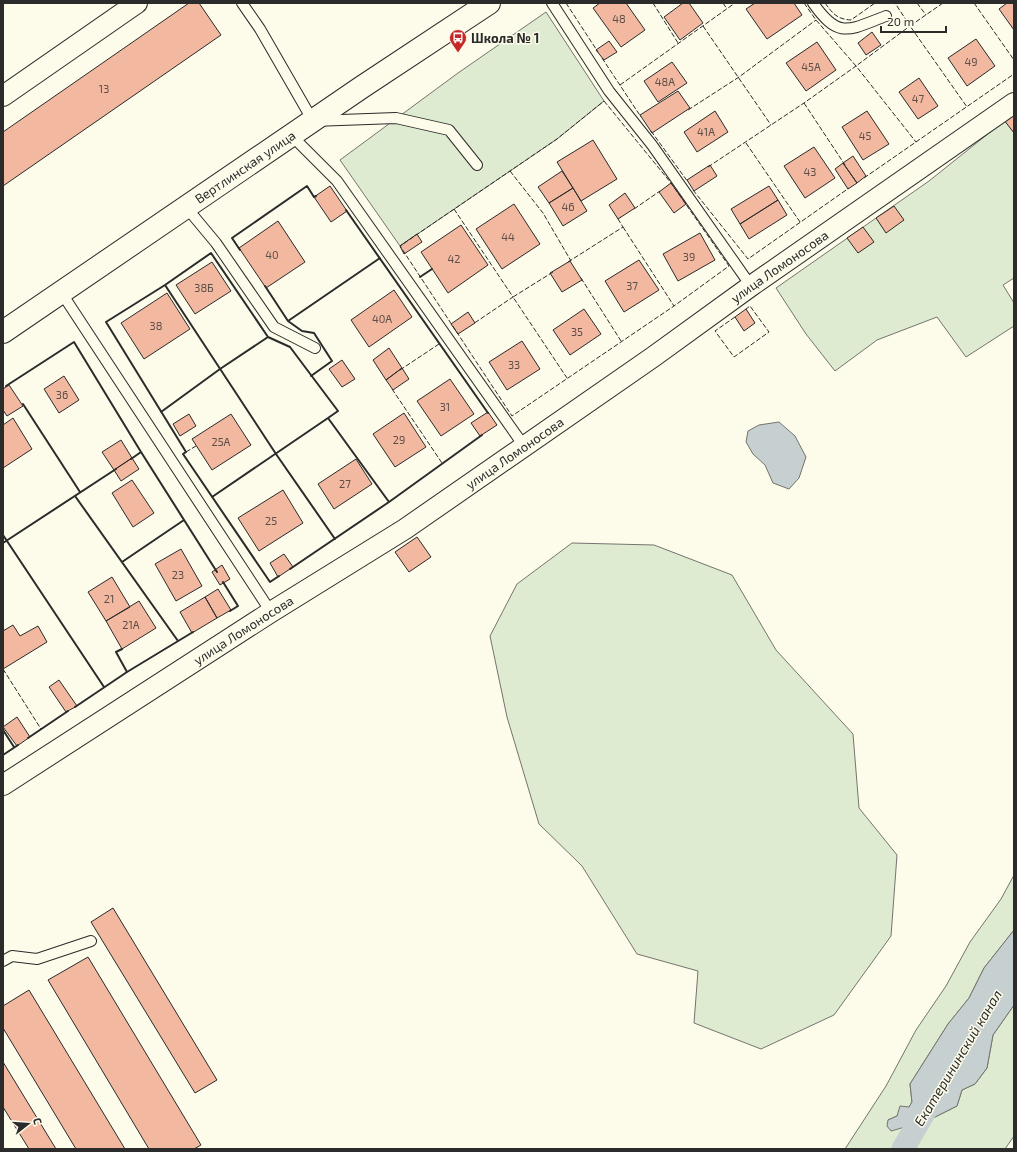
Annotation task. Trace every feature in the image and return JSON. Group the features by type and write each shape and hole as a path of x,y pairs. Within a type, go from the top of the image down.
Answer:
{"main road":[{"name":"Вертлинская улица","path":"3,332 186,206 488,3"}],"street":[{"path":"3,96 137,3"},
{"name":"улица Ломоносова","path":"3,785 271,612 405,529 653,357 751,286 1014,103"}],"lane":[{"path":"242,3 260,29 313,121 396,118 449,130 477,165"},
{"path":"552,3 609,91 652,145 751,286"},
{"path":"813,3 822,16 836,27 848,29 886,16"},
{"path":"292,136 338,181 524,446"},
{"path":"186,206 216,243 274,328 315,348"},
{"path":"61,292 271,612"},
{"path":"3,961 12,956 37,959 91,941"}],"green space":[{"path":"546,12 604,101 557,139 400,246 340,160 458,73"},
{"path":"1014,113 1014,278 1003,285 1014,303 1014,326 966,357 937,317 877,340 835,371 806,334 776,288 929,181"},
{"path":"572,543 654,545 732,575 776,650 853,734 859,808 897,855 891,936 834,1015 761,1049 694,1023 698,971 637,954 582,866 539,824 507,717 490,636 517,584"},
{"path":"1014,875 1014,930 984,968 969,998 948,1024 910,1084 912,1102 909,1107 897,1116 888,1120 933,1118 957,1106 962,1090 975,1084 987,1068 993,1035 1014,1005 1014,1136 1005,1149 845,1149 886,1086 916,1030 946,986 970,942 1001,899"}],"water":[{"path":"779,422 795,436 806,457 799,478 789,489 773,483 765,465 753,454 746,442 748,431 759,425"},
{"path":"1014,930 1014,1005 993,1035 987,1068 975,1084 962,1090 957,1106 933,1118 928,1127 907,1133 905,1127 891,1131 887,1126 888,1120 897,1116 900,1106 909,1107 912,1102 910,1084 948,1024 969,998 984,968"}],"building":[{"path":"189,3 199,3 221,35 3,186 3,132"},
{"path":"600,3 626,3 645,30 621,47 593,8"},
{"path":"683,3 689,3 703,23 680,40 664,17"},
{"path":"755,3 794,3 802,15 767,39 746,9"},
{"path":"1007,3 1014,3 1014,30 999,9"},
{"path":"872,32 881,45 866,55 858,43"},
{"path":"976,39 995,66 967,86 948,58"},
{"path":"609,41 617,52 604,60 596,50"},
{"path":"817,42 836,70 806,91 786,63"},
{"path":"672,62 687,83 658,102 644,81"},
{"path":"919,78 938,106 918,119 899,92"},
{"path":"678,91 690,108 652,133 640,115"},
{"path":"715,111 728,132 697,152 684,132"},
{"path":"867,111 889,144 863,160 842,127"},
{"path":"1014,113 1014,133 1004,120"},
{"path":"593,140 617,179 581,201 557,162"},
{"path":"814,147 835,178 805,198 784,166"},
{"path":"853,156 866,176 857,183 843,163"},
{"path":"843,163 857,183 848,189 835,169"},
{"path":"710,165 717,176 694,191 687,180"},
{"path":"562,171 573,188 549,203 538,187"},
{"path":"671,183 686,204 674,213 659,192"},
{"path":"330,186 347,211 331,222 314,197"},
{"path":"769,186 778,200 740,224 731,209"},
{"path":"573,188 587,211 563,226 549,203"},
{"path":"625,193 635,208 618,219 609,205"},
{"path":"778,200 787,215 749,239 740,224"},
{"path":"514,204 540,244 502,269 476,229"},
{"path":"894,206 904,220 886,233 876,218"},
{"path":"278,221 305,262 266,288 239,248"},
{"path":"461,225 488,265 448,293 421,252"},
{"path":"863,227 874,242 858,253 847,238"},
{"path":"700,233 715,260 678,281 663,254"},
{"path":"417,234 422,242 404,254 400,246"},
{"path":"639,260 659,290 624,312 605,281"},
{"path":"570,261 582,280 562,292 550,273"},
{"path":"212,262 231,291 195,314 176,285"},
{"path":"394,290 412,317 369,347 351,320"},
{"path":"167,293 190,329 144,359 121,323"},
{"path":"584,309 601,334 570,355 553,330"},
{"path":"746,309 755,323 744,331 735,317"},
{"path":"468,312 475,323 458,334 451,324"},
{"path":"522,341 540,369 507,390 489,362"},
{"path":"389,348 402,368 386,380 373,360"},
{"path":"342,360 355,379 342,387 329,369"},
{"path":"402,368 409,379 393,390 386,380"},
{"path":"64,376 79,400 59,413 44,389"},
{"path":"450,379 474,414 441,436 417,401"},
{"path":"9,385 23,406 7,416 3,410 3,389"},
{"path":"488,412 497,425 480,436 471,423"},
{"path":"404,413 426,447 395,467 373,434"},
{"path":"189,414 196,426 180,436 173,424"},
{"path":"231,414 251,445 212,470 192,439"},
{"path":"13,418 32,449 3,468 3,425"},
{"path":"121,440 132,458 114,470 102,452"},
{"path":"132,458 139,469 121,481 114,470"},
{"path":"356,459 372,484 334,509 318,484"},
{"path":"132,480 154,513 133,527 112,493"},
{"path":"283,490 303,523 259,551 238,518"},
{"path":"417,537 431,557 409,572 395,552"},
{"path":"181,549 202,586 176,601 155,564"},
{"path":"284,554 293,567 278,577 270,563"},
{"path":"222,565 230,579 220,585 212,572"},
{"path":"112,577 130,607 106,621 88,592"},
{"path":"218,589 231,610 217,618 205,597"},
{"path":"205,597 217,618 192,633 180,612"},
{"path":"139,601 156,628 122,649 106,621"},
{"path":"13,625 20,636 38,626 47,642 3,669 3,631"},
{"path":"59,680 77,706 66,712 49,687"},
{"path":"17,717 30,737 17,746 3,727"},
{"path":"113,908 217,1080 195,1093 91,922"},
{"path":"88,957 201,1145 194,1149 149,1149 48,980"},
{"path":"29,990 125,1149 76,1149 3,1028 3,1006"},
{"path":"3,1062 56,1149 29,1149 3,1107"}],"waterway":[{"name":"Екатерининский канал","path":"903,1149 928,1106"}],"fence":[{"path":"566,3 598,52"},
{"path":"653,3 678,43"},
{"path":"723,3 727,9"},
{"path":"620,85 735,3"},
{"path":"804,3 816,20 856,66 910,26 895,3"},
{"path":"825,3 836,15 851,20 875,3"},
{"path":"917,3 926,15"},
{"path":"943,3 910,26 967,107"},
{"path":"974,3 1014,60"},
{"path":"688,110 739,77 816,20"},
{"path":"703,26 771,125"},
{"path":"602,58 641,117"},
{"path":"708,167 804,103 856,66 916,142"},
{"path":"864,178 1014,74"},
{"path":"604,101 671,183 729,266 674,306 512,416 400,246 557,139 604,101"},
{"path":"804,103 845,165"},
{"path":"651,131 688,182"},
{"path":"746,143 800,222"},
{"path":"510,171 543,213 571,261"},
{"path":"693,190 748,259 849,188"},
{"path":"634,209 660,191"},
{"path":"454,209 513,297 473,324"},
{"path":"568,262 623,227 618,219 621,217"},
{"path":"623,227 674,306"},
{"path":"553,272 513,297 567,378"},
{"path":"581,278 621,341"},
{"path":"735,317 715,331 734,357 769,332 750,306 746,309"},
{"path":"400,370 439,344"},
{"path":"392,389 442,463"},
{"path":"186,452 196,446"},
{"path":"3,669 41,729"}],"wall":[{"path":"240,250 232,238 307,186 314,197 316,196"},
{"path":"346,210 488,413"},
{"path":"161,412 220,369 268,337 211,253 165,285 106,322 186,452 183,454 270,582 279,576"},
{"path":"288,321 380,258"},
{"path":"420,277 432,269"},
{"path":"165,285 276,454 335,539"},
{"path":"265,286 288,321 302,331 314,333 332,361 311,376"},
{"path":"268,337 290,347 338,411 328,418"},
{"path":"6,386 74,342 217,572"},
{"path":"23,404 80,492"},
{"path":"212,497 328,418 389,502"},
{"path":"290,569 389,502 482,435"},
{"path":"131,459 141,452"},
{"path":"3,543 116,469"},
{"path":"75,496 178,641"},
{"path":"122,562 184,520"},
{"path":"3,535 104,687"},
{"path":"223,582 238,606 230,611"},
{"path":"75,707 127,672 193,632"},
{"path":"122,649 116,652 127,672"},
{"path":"28,738 68,711"},
{"path":"3,730 14,747"},
{"path":"3,755 18,745"}],"place":[{"name":"Школа № 1","path":"458,53"}]}
